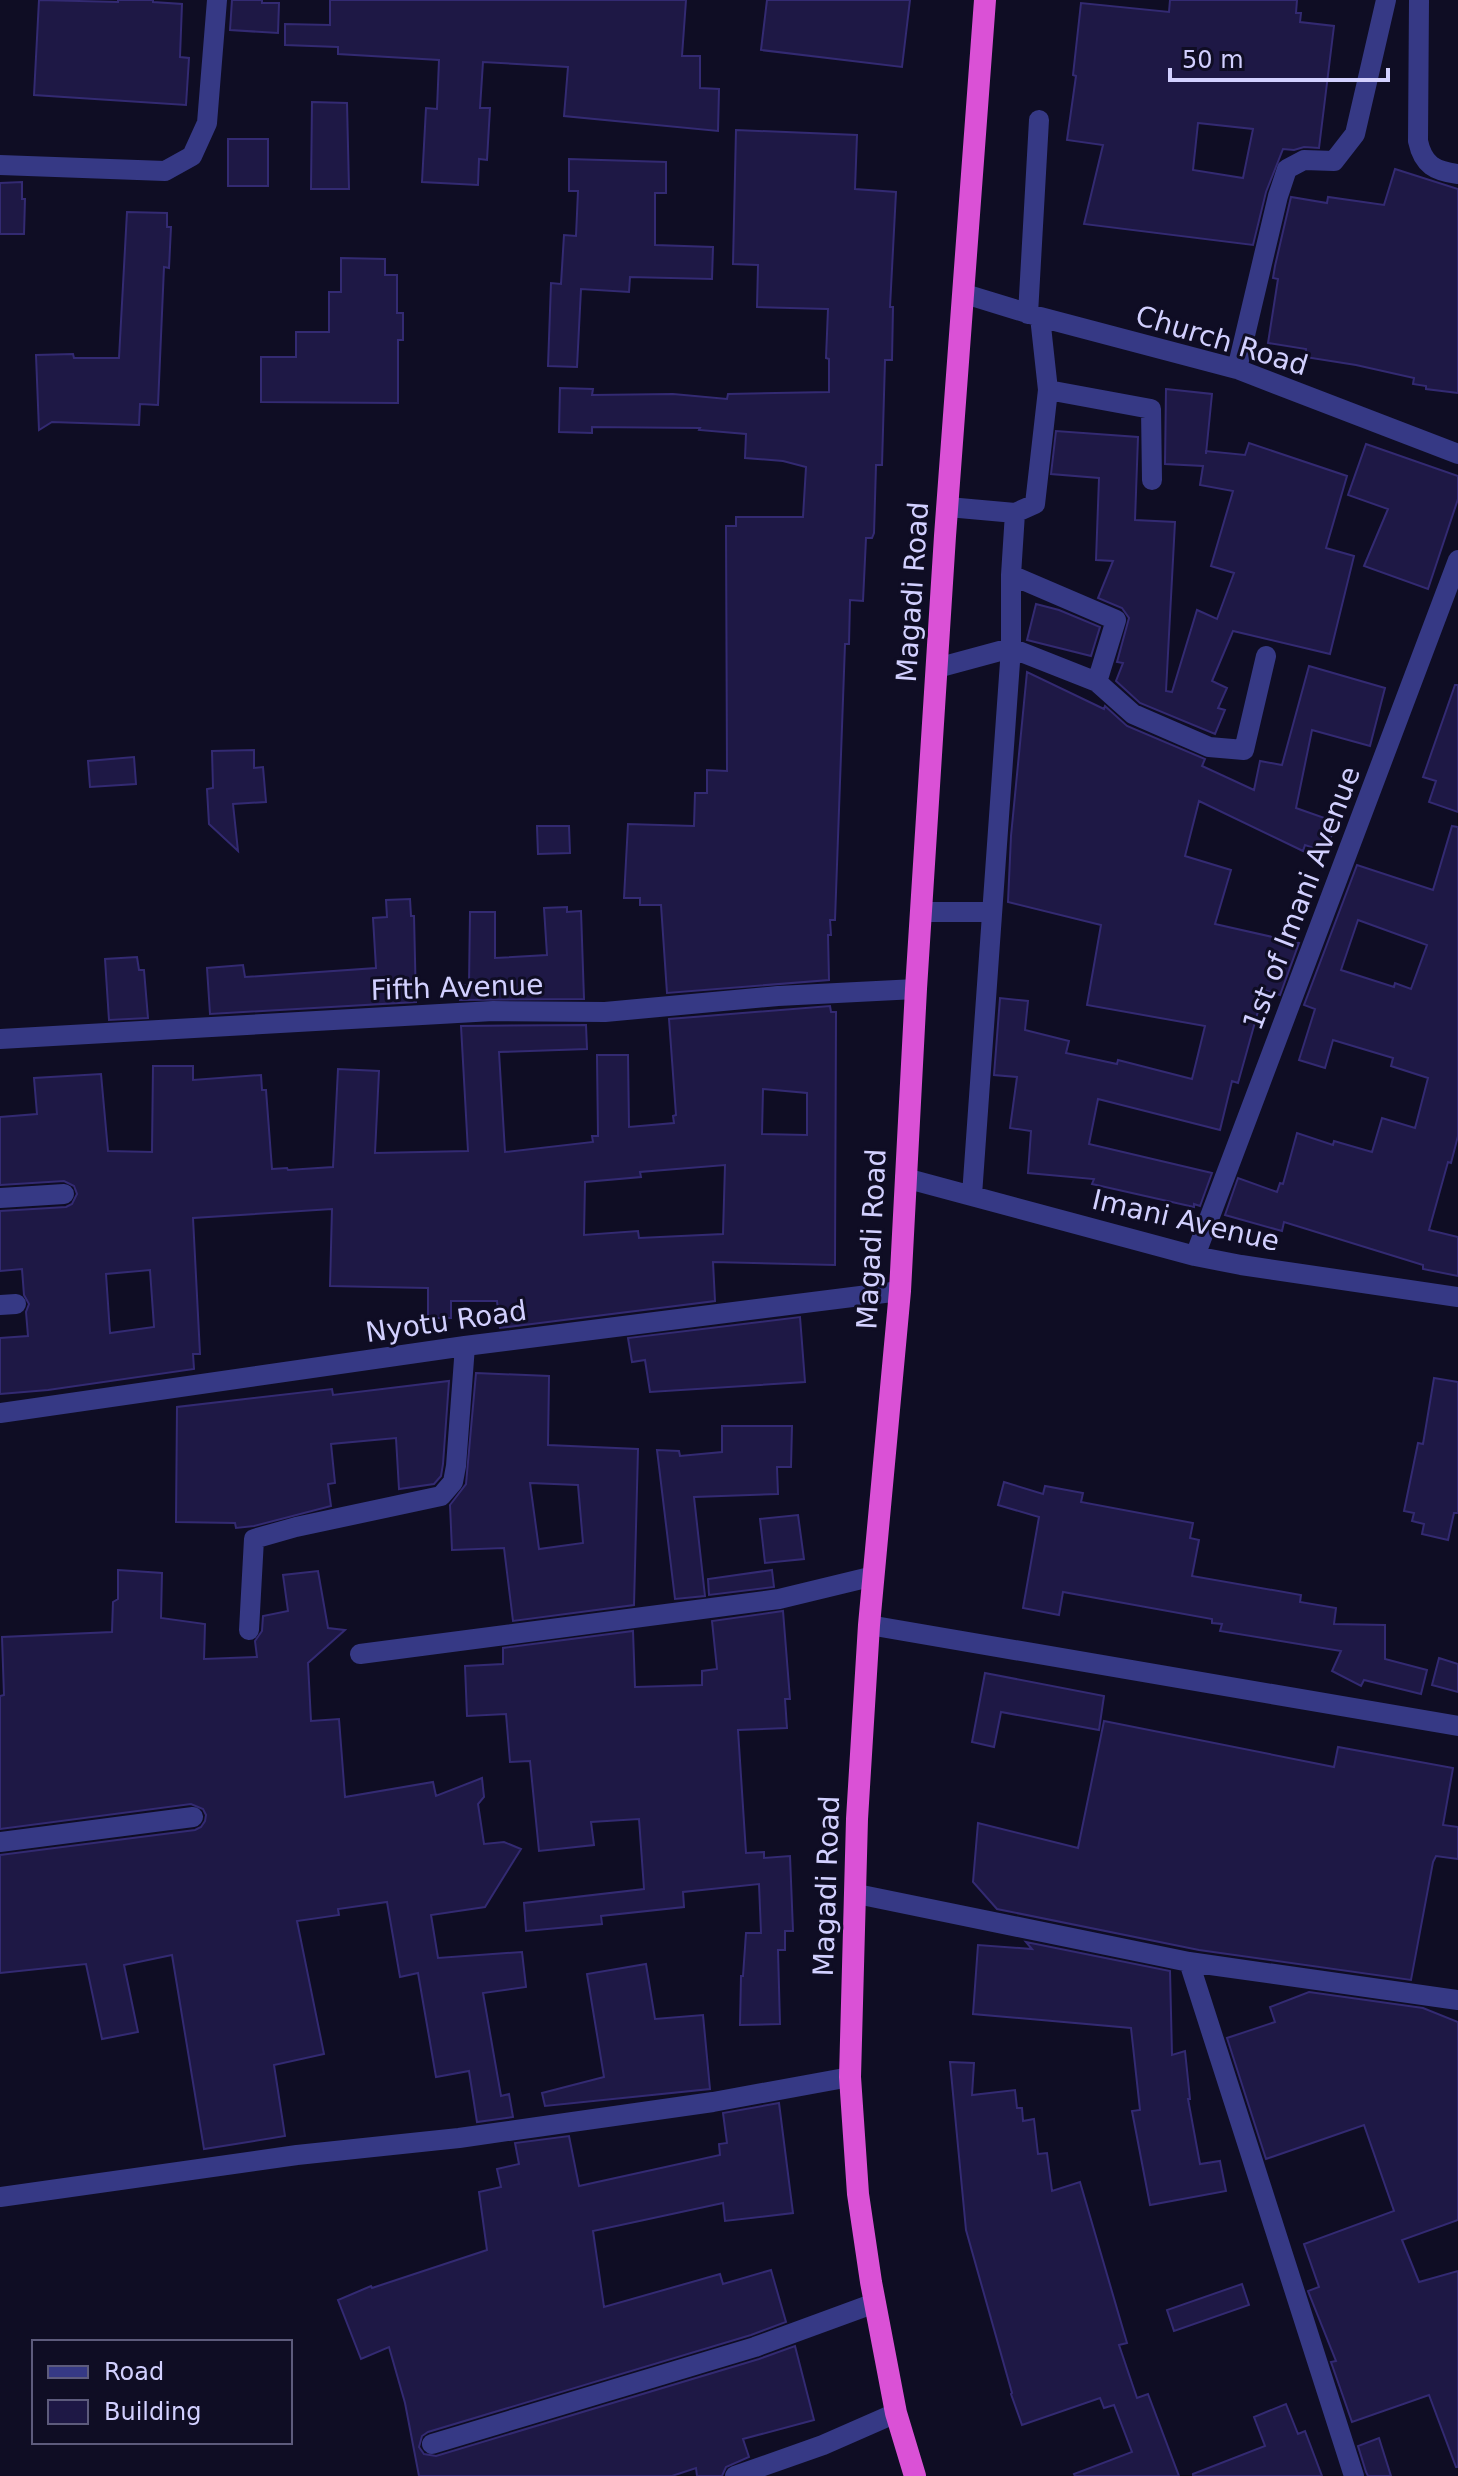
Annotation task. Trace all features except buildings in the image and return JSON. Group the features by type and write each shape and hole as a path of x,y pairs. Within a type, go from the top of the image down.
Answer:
{"highway":[{"name":"Magadi Road","path":"915,2476 896,2413 858,2194 850,2077 857,1819 869,1625 900,1291 937,668 985,0"}],"street":[{"path":"0,165 165,171 192,156 207,123 217,0"},
{"path":"1237,369 1274,211 1287,169 1304,160 1334,161 1355,134 1386,0"},
{"path":"1419,0 1418,141 1421,156 1428,164 1446,173 1458,174"},
{"path":"948,507 1015,513 1035,504 1048,390 1034,315 1039,120"},
{"name":"Church Road","path":"965,294 1237,369 1458,454"},
{"path":"1048,390 1151,409 1152,480"},
{"path":"972,1195 1011,648 1015,513"},
{"name":"1st of Imani Avenue","path":"1195,1256 1458,560"},
{"path":"1011,575 1116,620 1097,682"},
{"path":"937,668 1011,648 1097,682 1133,714 1209,747 1244,750 1266,656"},
{"path":"921,912 992,912"},
{"name":"Fifth Avenue","path":"0,1039 493,1011 605,1012 778,996 916,989"},
{"name":"Imani Avenue","path":"905,1178 1195,1256 1458,1297"},
{"path":"0,1198 64,1194"},
{"name":"Nyotu Road","path":"0,1413 465,1346 900,1291"},
{"path":"249,1630 254,1539 441,1496 453,1482 465,1346"},
{"path":"360,1654 779,1599 874,1576"},
{"path":"869,1625 1458,1726"},
{"path":"0,1842 193,1817"},
{"path":"857,1894 1189,1962 1458,2000"},
{"path":"1189,1962 1354,2476"},
{"path":"0,2197 297,2155 459,2138 713,2102 850,2077"},
{"path":"432,2444 755,2347 875,2303"},
{"path":"735,2476 823,2445 896,2413"}]}
